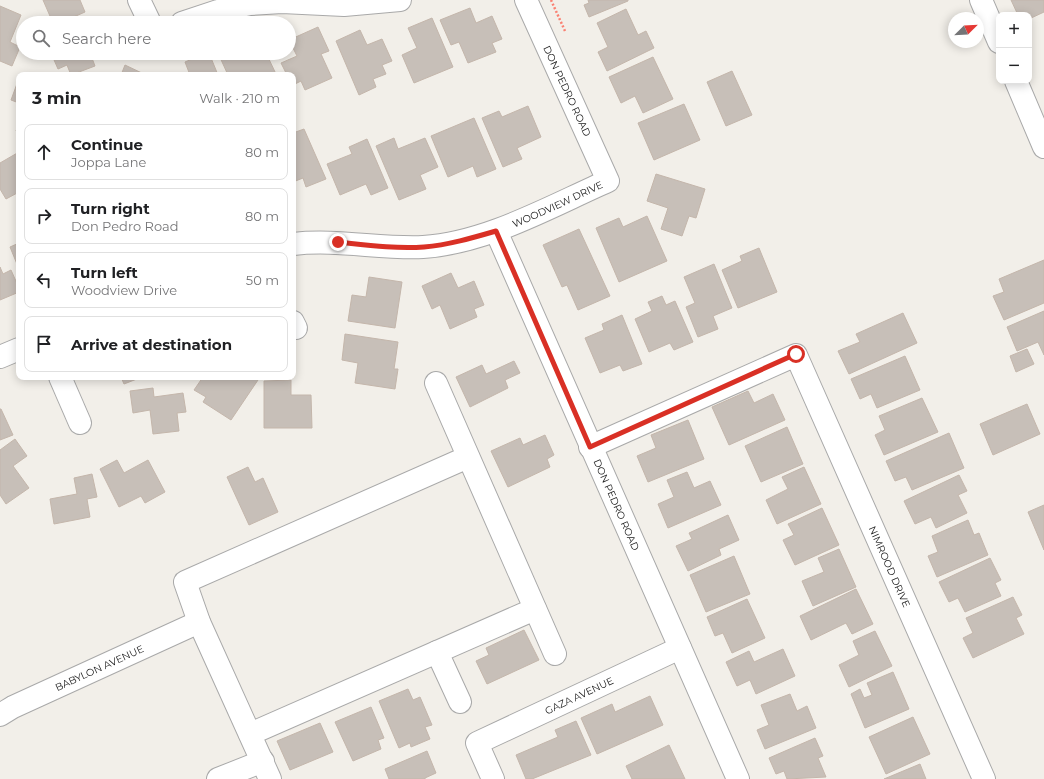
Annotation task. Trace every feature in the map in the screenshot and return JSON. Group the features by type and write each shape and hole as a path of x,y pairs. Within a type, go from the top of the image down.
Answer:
{"street":[{"path":"139,0 147,16"},
{"path":"203,16 250,4 282,2 344,5 400,0"},
{"name":"DON PEDRO ROAD","path":"526,0 608,181"},
{"path":"981,0 996,35"},
{"path":"1017,84 1044,147"},
{"name":"WOODVIEW DRIVE","path":"296,244 338,242 388,247 424,247 465,240 496,231 608,181"},
{"name":"DON PEDRO ROAD","path":"496,231 590,447 738,779"},
{"path":"0,357 16,350"},
{"name":"NIMROOD DRIVE","path":"590,447 796,354 984,779"},
{"path":"61,380 80,423"},
{"path":"436,383 555,654"},
{"path":"218,779 266,770 199,622 185,582 468,457"},
{"path":"250,734 535,609"},
{"name":"BABYLON AVENUE","path":"0,715 13,707 199,622"},
{"name":"GAZA AVENUE","path":"493,779 477,743 680,648"},
{"path":"437,652 460,702"}],"building":[{"path":"43,0 80,0 85,12 76,16 50,16"},
{"path":"588,0 628,1 589,17 584,5 589,3"},
{"path":"1011,0 1044,0 1044,12 1032,18 1032,12 1017,12"},
{"path":"0,6 21,15 16,16 16,27 10,42 16,45 16,56 12,66 0,61"},
{"path":"470,8 476,23 492,16 502,39 492,43 496,52 468,63 459,42 451,45 440,20"},
{"path":"626,9 638,35 646,31 654,48 607,71 598,52 608,47 597,23"},
{"path":"432,18 453,67 414,83 402,55 417,48 408,28"},
{"path":"318,27 329,51 321,54 332,78 305,90 301,81 296,84 296,72 286,72 281,63 288,60 296,60 296,37"},
{"path":"360,30 367,45 382,39 392,61 382,65 386,74 373,79 376,87 359,95 336,41"},
{"path":"653,57 673,99 643,113 635,96 621,103 609,77"},
{"path":"54,60 93,60 95,66 79,72 70,72 67,65 58,69"},
{"path":"190,60 212,60 217,72 189,72 185,62"},
{"path":"221,60 269,60 275,72 227,72"},
{"path":"125,65 140,72 122,72"},
{"path":"732,71 752,115 726,126 707,82"},
{"path":"16,86 16,102 11,100"},
{"path":"684,104 700,140 654,160 638,123"},
{"path":"528,106 541,137 517,148 522,159 503,167 482,118 499,111 502,117"},
{"path":"474,118 496,169 477,177 473,166 448,177 431,136"},
{"path":"304,129 326,179 306,187 303,178 296,181 296,132"},
{"path":"394,138 398,149 425,138 438,167 420,175 426,189 399,200 376,146"},
{"path":"367,139 388,188 371,195 366,184 340,195 327,164 352,154 349,147"},
{"path":"16,154 16,194 6,199 0,189 0,163"},
{"path":"656,174 705,189 696,218 689,216 682,236 661,229 668,208 647,201"},
{"path":"647,216 667,261 619,282 596,228 619,218 623,227"},
{"path":"579,229 610,296 578,310 567,285 562,287 543,245"},
{"path":"16,244 16,262 10,247"},
{"path":"759,248 777,292 738,308 722,270 742,261 740,256"},
{"path":"1044,260 1044,303 1004,320 993,296 1004,292 999,279"},
{"path":"714,264 732,308 713,316 718,329 698,337 686,307 695,303 684,277"},
{"path":"0,267 3,274 11,270 16,281 16,293 0,300"},
{"path":"451,273 458,288 474,281 484,305 474,309 477,317 450,329 440,305 432,309 422,286"},
{"path":"369,277 402,282 395,328 348,321 352,295 366,297"},
{"path":"662,296 666,305 675,301 693,342 674,350 670,343 649,352 635,319 652,311 648,302"},
{"path":"1044,311 1044,355 1038,342 1017,351 1007,327"},
{"path":"903,313 917,343 849,374 838,351 860,342 856,334"},
{"path":"622,315 642,364 623,371 620,365 600,373 585,338 604,330 602,324"},
{"path":"345,334 398,342 394,369 398,369 395,389 355,383 358,363 342,360"},
{"path":"1027,349 1034,364 1016,372 1010,356"},
{"path":"905,356 920,390 877,408 871,394 860,399 851,379"},
{"path":"514,361 520,373 505,380 508,388 470,407 456,377 482,365 486,374"},
{"path":"122,380 134,380 124,384"},
{"path":"201,380 258,380 231,420 203,402 206,397 194,390"},
{"path":"291,380 291,395 311,395 312,428 264,428 264,381"},
{"path":"153,388 154,397 183,393 186,412 177,413 179,431 153,434 150,410 133,413 130,391"},
{"path":"748,391 754,403 773,394 785,420 729,445 712,407"},
{"path":"922,398 938,432 884,455 875,435 885,430 879,416"},
{"path":"1027,404 1040,434 993,455 980,424"},
{"path":"0,409 13,435 0,440"},
{"path":"688,420 704,459 648,482 637,456 656,448 651,435"},
{"path":"787,427 803,464 761,482 745,446"},
{"path":"949,433 964,468 912,490 906,477 895,481 886,461"},
{"path":"545,435 554,455 547,459 550,467 508,487 491,451 520,438 523,445"},
{"path":"15,439 27,456 13,466 29,488 6,504 0,495 0,450"},
{"path":"117,460 124,473 148,460 165,492 145,503 141,496 119,507 100,469"},
{"path":"248,467 255,482 263,478 278,512 249,525 227,477"},
{"path":"804,467 821,504 777,524 766,500 788,489 782,477"},
{"path":"687,472 694,488 710,481 721,505 668,528 658,504 674,497 667,480"},
{"path":"92,474 97,497 87,499 90,517 54,524 50,499 77,494 74,478"},
{"path":"959,475 967,491 958,495 967,513 936,528 931,517 915,524 904,501"},
{"path":"1044,505 1044,550 1028,512"},
{"path":"822,508 839,545 795,565 783,540 794,535 788,524"},
{"path":"728,515 739,540 719,549 721,555 688,571 676,546 692,539 689,533"},
{"path":"968,520 974,535 979,533 988,555 937,577 928,556 938,552 932,536"},
{"path":"839,549 856,587 813,606 802,581 824,572 818,558"},
{"path":"734,556 750,594 706,612 690,575"},
{"path":"990,558 1001,580 995,583 1001,596 965,612 958,598 949,602 939,582"},
{"path":"856,589 873,624 852,634 846,623 811,640 800,616"},
{"path":"1013,597 1022,615 1016,618 1024,634 973,658 963,638 973,633 966,618"},
{"path":"747,599 765,638 732,653 723,633 715,636 707,617"},
{"path":"524,630 539,660 487,684 476,661 489,655 486,648"},
{"path":"875,631 892,666 849,687 839,665 859,655 853,641"},
{"path":"783,649 795,676 756,694 750,680 737,686 726,662 749,651 754,662"},
{"path":"893,672 909,709 865,728 851,694 860,689 864,698 872,695 867,683"},
{"path":"408,689 413,700 420,697 432,725 425,727 430,739 411,747 410,743 399,748 379,701"},
{"path":"790,694 797,711 807,706 816,728 765,749 757,730 769,725 761,705"},
{"path":"650,696 663,725 597,754 581,718 612,704 615,712"},
{"path":"371,707 384,738 378,740 381,749 353,761 335,722"},
{"path":"913,717 930,754 886,774 869,737"},
{"path":"576,721 591,755 532,779 526,779 516,755 558,737 555,730"},
{"path":"320,723 333,752 290,770 277,741"},
{"path":"815,738 823,756 818,758 826,777 787,779 784,771 776,774 769,758"},
{"path":"669,745 685,779 632,779 626,766"},
{"path":"427,751 436,773 425,779 389,779 385,769"},
{"path":"920,764 926,779 884,779"}],"route":[{"path":"338,242 388,247 424,247 465,240 496,231 590,447 796,354"}]}
